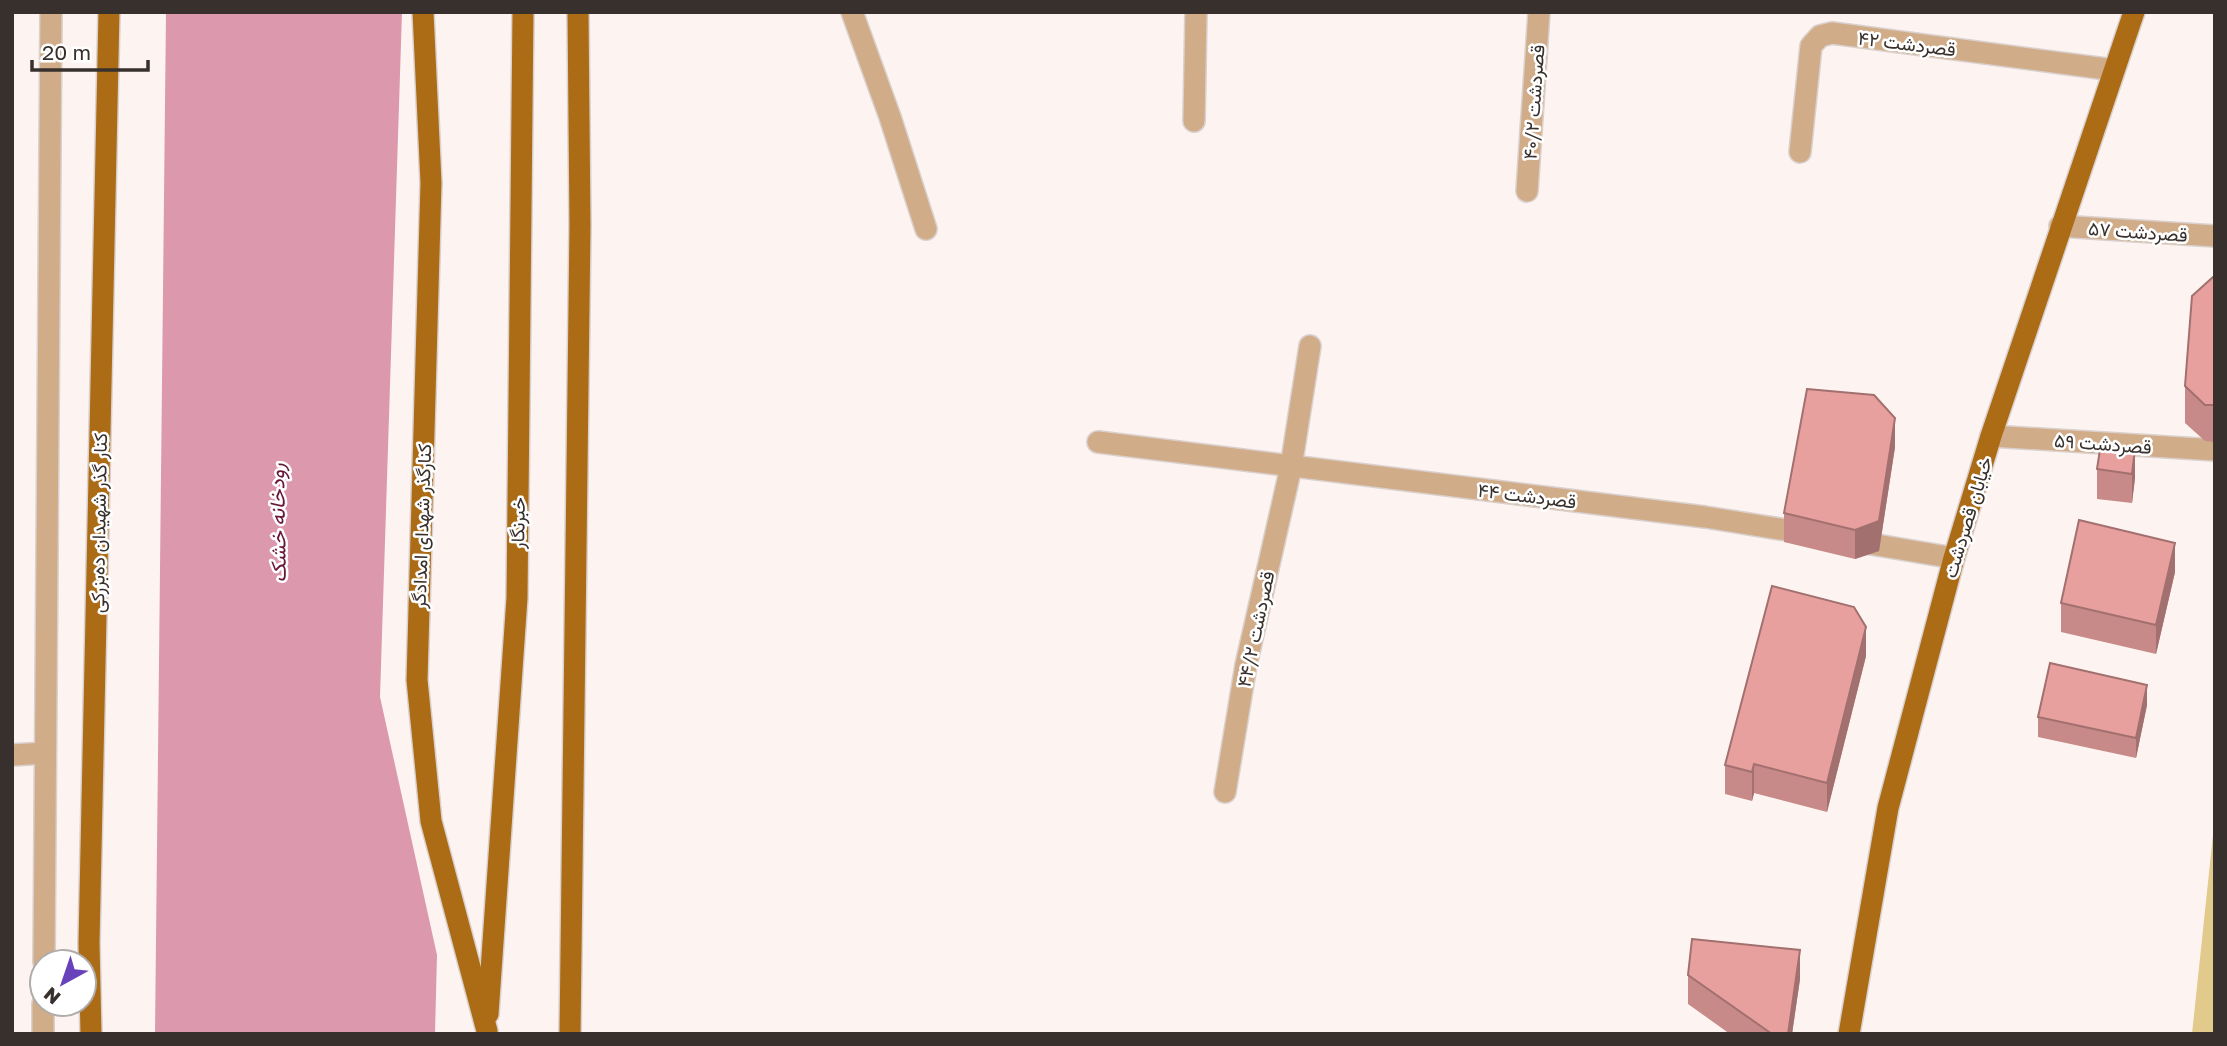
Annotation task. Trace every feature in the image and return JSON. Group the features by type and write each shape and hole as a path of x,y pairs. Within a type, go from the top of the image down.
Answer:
{"main road":[{"name":"کنار گذر شهیدان ده‌بزرکی","path":"91,1034 89,929 109,12"},
{"name":"کنارگذر شهدای امدادگر","path":"423,12 431,183 417,680 431,821 487,1032"},
{"name":"خبرنگار","path":"487,1032 517,598 523,12"},
{"path":"570,1034 580,226 578,12"},
{"name":"خیابان قصردشت","path":"1849,1034 1888,808 1954,558 2060,226 2134,12"}],"street":[{"path":"44,948 51,12"},
{"path":"852,12 926,229"},
{"path":"1194,121 1196,12"},
{"name":"۴۰/۲ قصردشت","path":"1527,191 1539,12"},
{"name":"۴۲ قصردشت","path":"1800,152 1811,46 1820,36 1832,33 2114,70"},
{"name":"۵۷ قصردشت","path":"2060,226 2215,236"},
{"name":"۴۴/۲ قصردشت","path":"1225,792 1246,665 1291,467 1310,346"},
{"name":"۵۹ قصردشت","path":"1991,436 2215,450"},
{"name":"۴۴ قصردشت","path":"1098,442 1704,517 1954,558"},
{"path":"12,755 44,754"}],"shaded area":[{"path":"2215,816 2215,1034 2192,1034"}],"water":[{"name":"رودخانه خشک","path":"166,12 402,12 380,697 437,955 435,1034 155,1034"}],"building":[{"path":"2213,277 2215,405 2205,405 2185,386 2192,296"},
{"path":"1807,389 1874,395 1895,418 1879,521 1855,530 1784,513"},
{"path":"2101,443 2135,449 2132,474 2097,469"},
{"path":"2079,520 2175,543 2156,625 2061,603"},
{"path":"1772,586 1854,607 1866,627 1827,783 1754,764 1752,772 1725,765"},
{"path":"2050,663 2147,685 2136,738 2038,717"},
{"path":"1692,939 1800,950 1788,1034 1772,1034 1688,975"}]}
